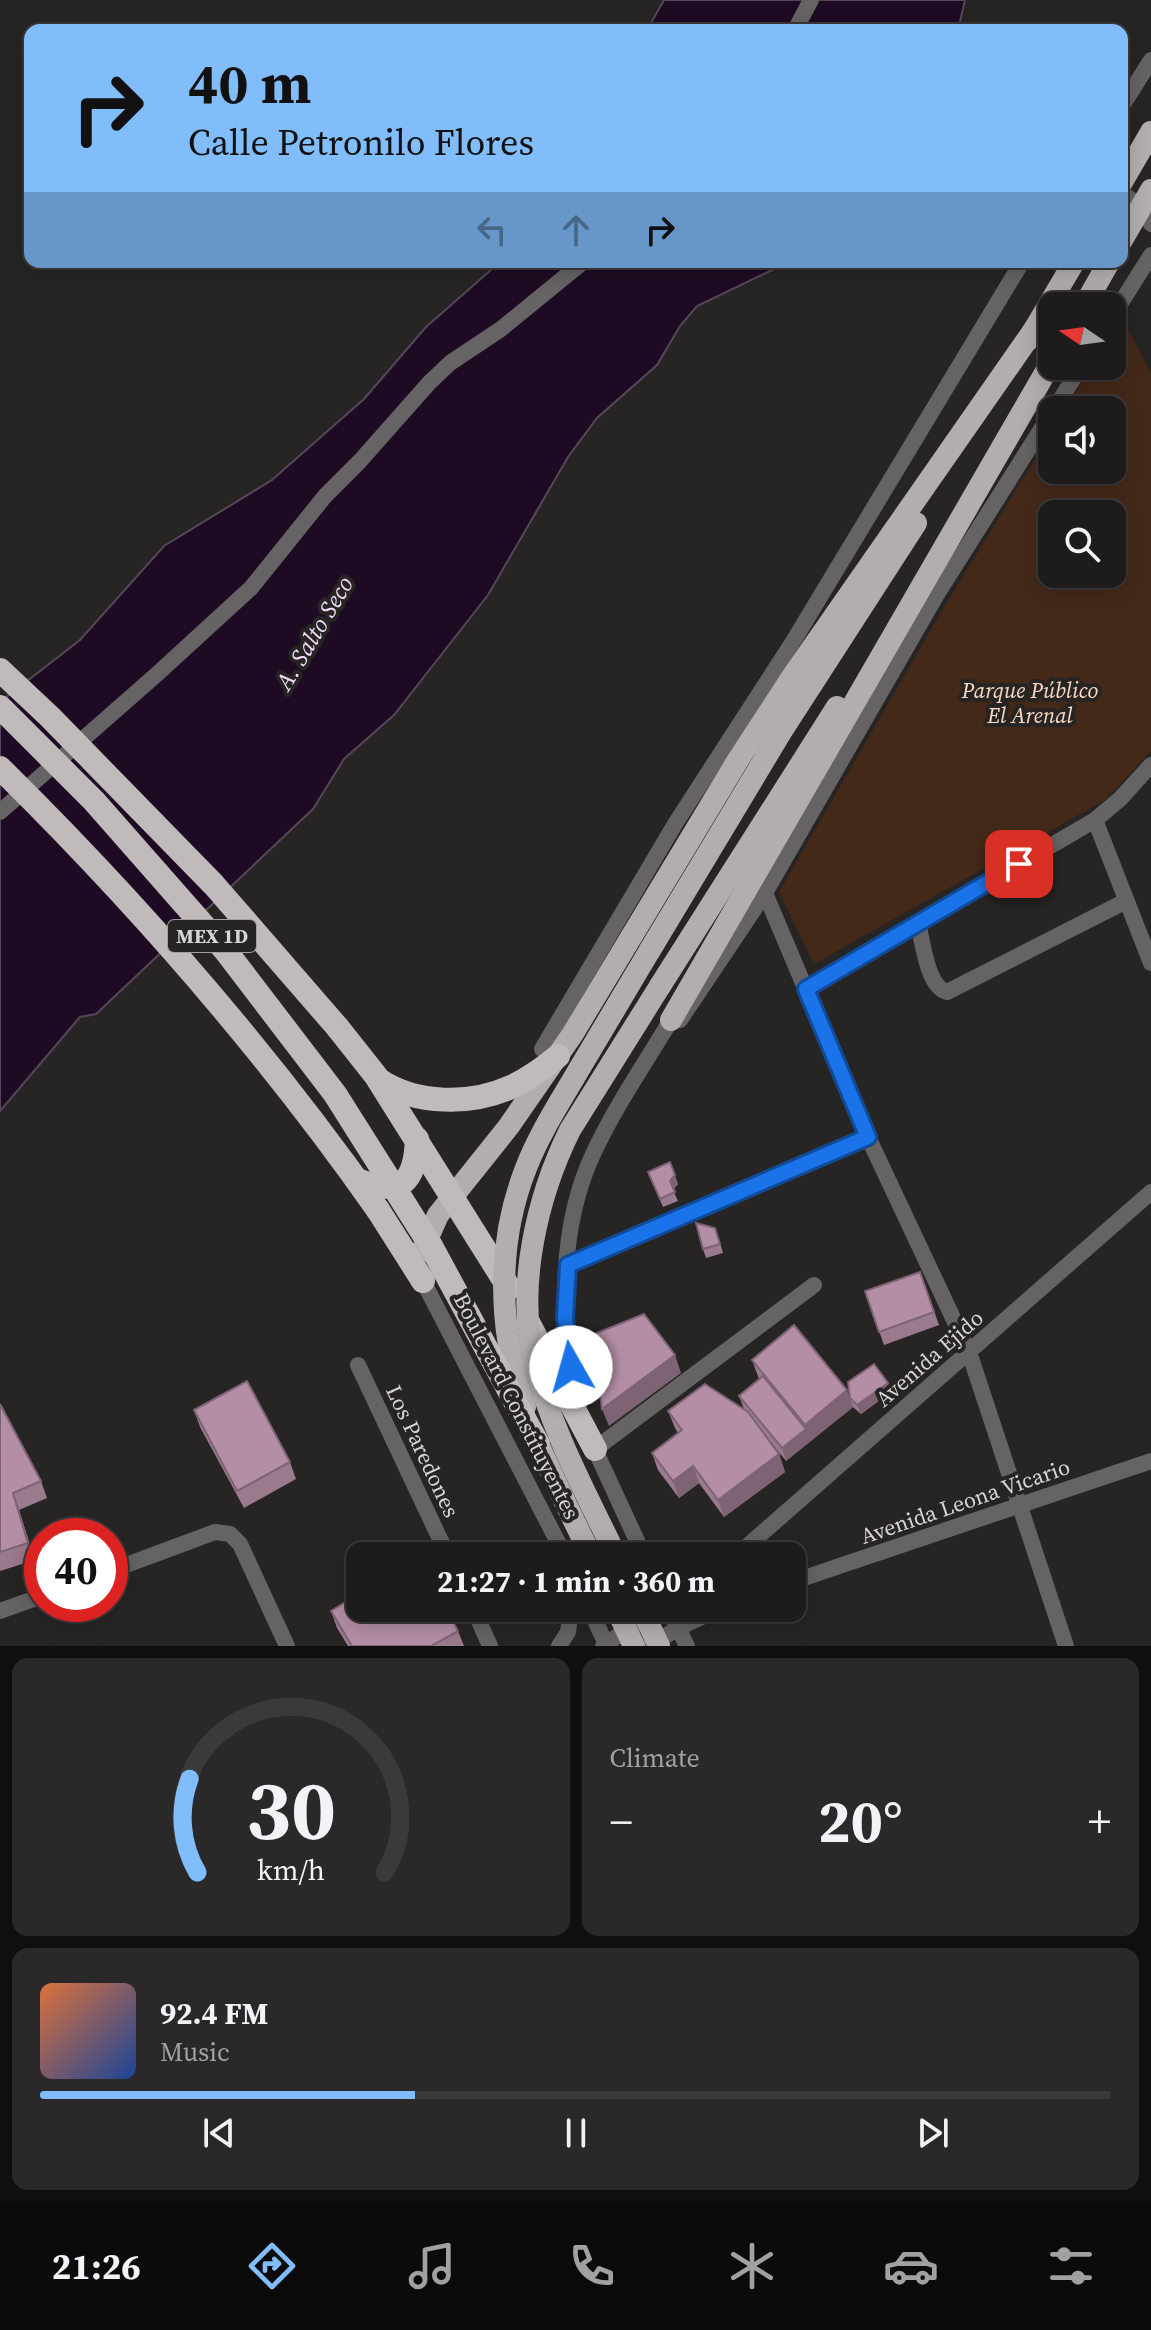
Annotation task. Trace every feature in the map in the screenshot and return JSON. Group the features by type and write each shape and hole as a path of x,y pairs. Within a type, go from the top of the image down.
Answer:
{"highway":[{"path":"1128,172 1151,132"},
{"path":"1128,232 1148,207"},
{"path":"584,1542 538,1444 521,1394 505,1311 505,1259 511,1217 527,1166 650,950 781,732 909,536 1070,268"},
{"path":"1092,292 1106,268"},
{"path":"423,1281 421,1260 425,1240 438,1215 509,1126 550,1052 786,686 1036,327"},
{"path":"671,1020 1041,380"},
{"name":"Boulevard Constituyentes","path":"609,1542 544,1394 533,1358 529,1285 541,1198 570,1130 765,817 955,530"},
{"name":"MEX 1D","path":"0,670 214,885 376,1076 517,1300 595,1449"},
{"name":"MEX 1D","path":"0,707 94,801 225,950 335,1094 431,1246 538,1444"},
{"path":"0,768 77,844 270,1064 357,1180 423,1281"},
{"path":"376,1076 389,1086 413,1095 464,1099 512,1087 527,1079 550,1052"},
{"path":"357,1180 386,1188 403,1183 413,1172 417,1139"},
{"path":"623,1622 634,1646"},
{"path":"648,1622 659,1646"}],"street":[{"path":"798,24 811,0"},
{"path":"1128,96 1151,60"},
{"path":"1128,196 1148,207"},
{"path":"1126,295 1151,255"},
{"path":"0,812 100,726 251,588 325,496 450,363 501,329 576,268"},
{"path":"550,1052 675,824 794,640 1018,268"},
{"path":"638,1542 595,1449 576,1394 568,1344 565,1295 571,1228 580,1188 594,1152 671,1020 677,1021 684,1016 765,893 944,583 1038,435"},
{"path":"806,989 1095,820 1120,799 1151,765"},
{"path":"1095,820 1151,963"},
{"path":"765,893 868,1137 969,1352 1066,1646"},
{"path":"918,923 933,981 936,987 947,992 1126,901"},
{"path":"568,1265 868,1137"},
{"name":"Avenida Ejido","path":"752,1542 1151,1192"},
{"name":"Boulevard Constituyentes","path":"423,1281 557,1542"},
{"path":"595,1449 814,1285"},
{"name":"Los Paredones","path":"358,1365 441,1542"},
{"name":"Avenida Leona Vicario","path":"806,1577 1151,1461"},
{"path":"590,1542 612,1522 616,1494"},
{"path":"128,1564 215,1532 230,1534 240,1544 287,1646"},
{"path":"0,1611 24,1602"},
{"path":"479,1622 490,1646"},
{"path":"559,1646 568,1632 569,1622"},
{"path":"595,1622 605,1645 639,1622"},
{"path":"675,1622 687,1646"},
{"path":"650,1646 691,1622"}],"green space":[{"name":"Parque Público El Arenal","path":"1126,326 1151,373 1151,751 1105,800 814,964 779,892 943,609 1038,454 1038,484 1126,484 1126,396 1074,396 1083,380 1126,380"}],"water":[{"path":"664,0 965,0 959,24 650,24"},
{"name":"A. Salto Seco","path":"493,268 776,268 697,306 680,326 657,365 597,418 568,457 488,595 394,715 344,759 313,809 96,1014 80,1017 0,1111 0,702 80,640 164,546 272,480 364,399 426,327"}],"building":[{"path":"670,1162 675,1175 670,1181 675,1192 660,1199 648,1172"},
{"path":"696,1223 715,1228 720,1244 703,1249"},
{"path":"920,1272 934,1312 879,1332 865,1291"},
{"path":"644,1314 675,1355 602,1409 592,1335"},
{"path":"794,1325 847,1390 805,1425 752,1360"},
{"path":"874,1364 888,1383 857,1405 850,1398 848,1382"},
{"path":"763,1376 806,1429 782,1448 739,1396"},
{"path":"247,1381 290,1462 237,1491 194,1410"},
{"path":"705,1384 748,1412 779,1454 718,1500 693,1466 673,1481 652,1453 682,1430 668,1411"},
{"path":"0,1404 41,1481 13,1493 24,1530 24,1544 0,1552"},
{"path":"346,1602 346,1622 453,1622 458,1631 431,1646 352,1646 331,1611"}],"route":[{"path":"571,1367 565,1318 568,1265 868,1137 806,989 1019,864"}]}
